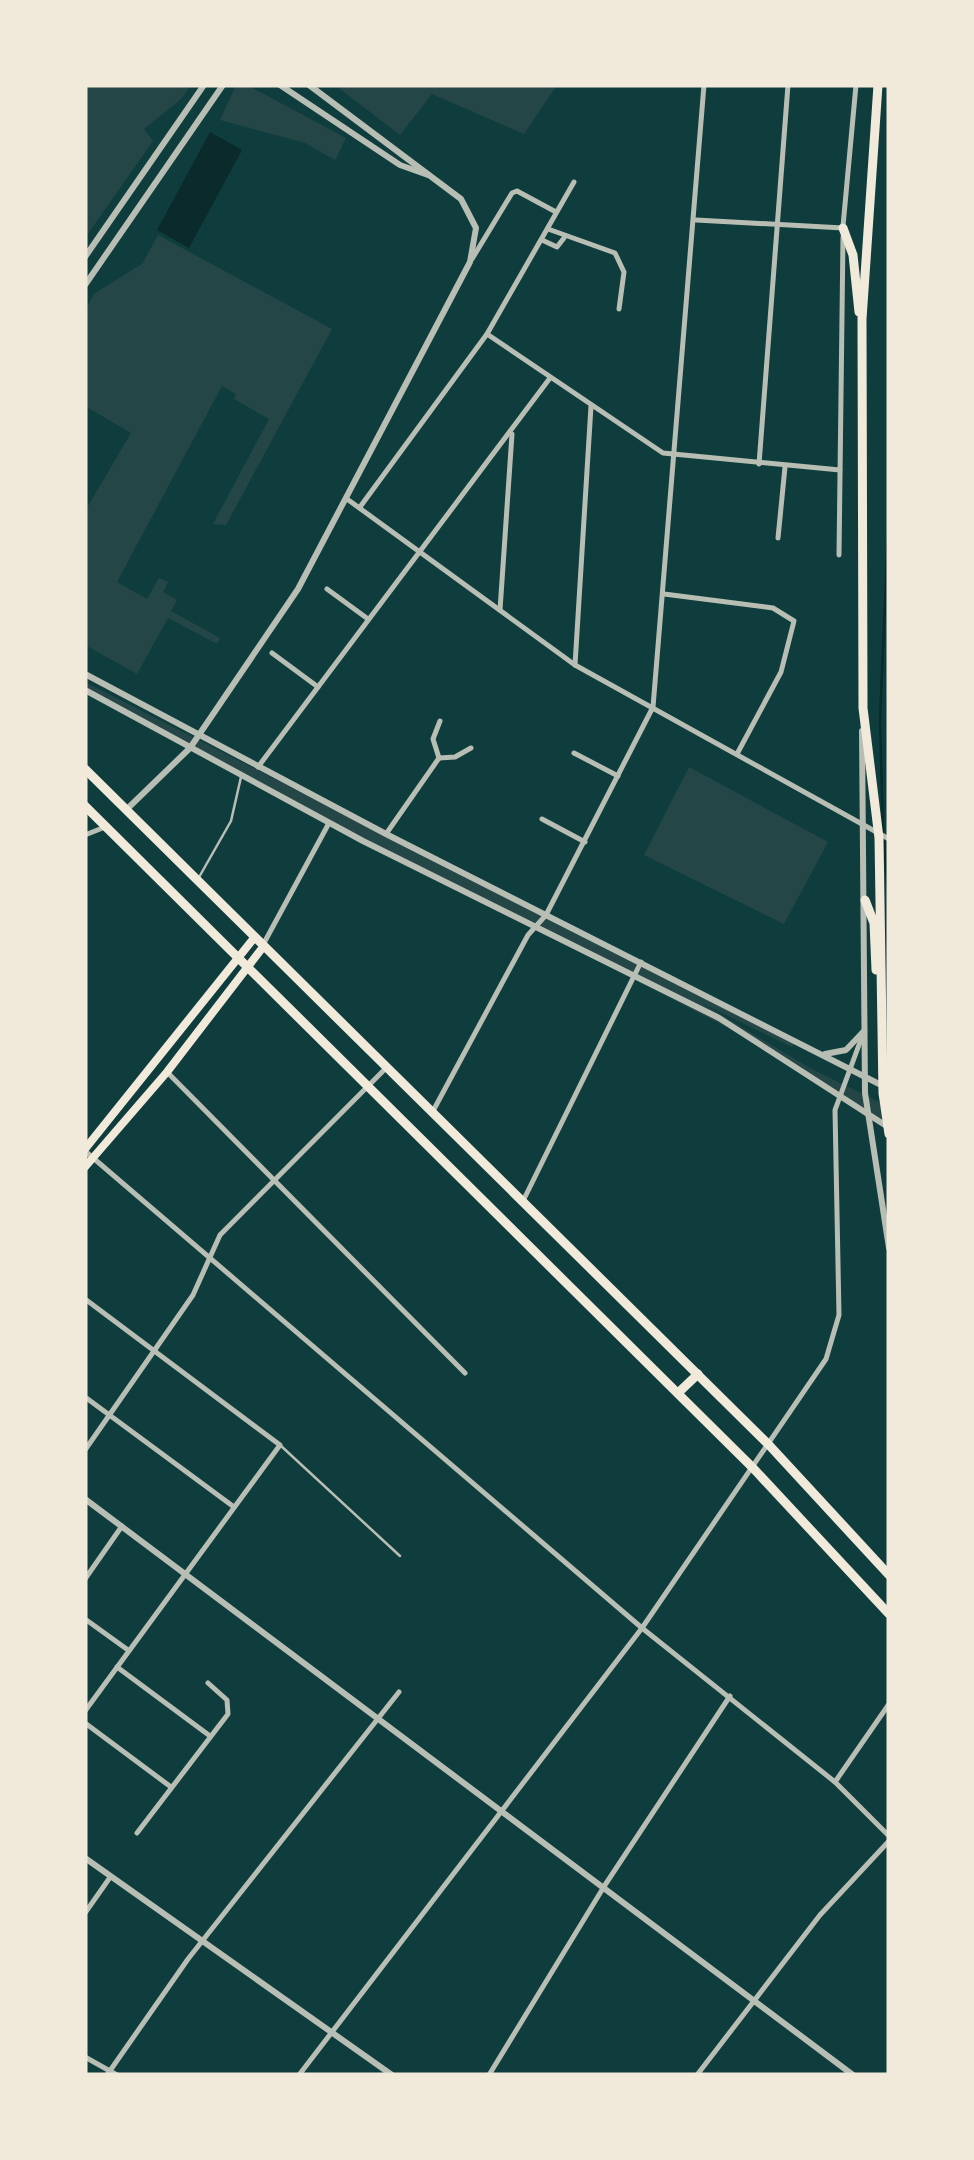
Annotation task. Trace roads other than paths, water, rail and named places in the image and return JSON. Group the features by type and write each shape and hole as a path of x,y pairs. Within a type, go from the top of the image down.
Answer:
{"main road":[{"path":"878,85 862,320 863,708 878,838 889,1131"},
{"path":"843,228 853,255 856,302 862,320"},
{"path":"85,769 254,938 265,942 385,1069 769,1445 889,1575"},
{"path":"85,806 753,1468 889,1614"},
{"path":"865,900 875,931 878,1074 886,1091"},
{"path":"85,1166 88,1152 254,938"},
{"path":"88,1152 167,1072 265,942"},
{"path":"678,1394 698,1374"}],"street":[{"path":"85,257 204,85"},
{"path":"85,285 223,85"},
{"path":"280,85 400,165 429,176"},
{"path":"309,85 460,199 471,214 476,239 470,262"},
{"path":"432,1114 535,926 546,914 653,708 696,220 704,85"},
{"path":"759,464 788,85"},
{"path":"839,555 843,228 856,85"},
{"path":"360,507 487,334 574,182"},
{"path":"126,810 190,748 298,589 470,262 512,193 556,212"},
{"path":"696,220 843,228"},
{"path":"547,229 564,238 580,237 615,253 624,272 618,309"},
{"path":"542,240 557,247 564,238"},
{"path":"487,334 650,446 675,457 840,470"},
{"path":"258,768 550,378"},
{"path":"575,665 591,406"},
{"path":"500,610 512,430"},
{"path":"778,538 784,467"},
{"path":"347,498 575,665 889,839"},
{"path":"327,589 368,619"},
{"path":"664,594 773,608 794,621 781,672 737,754"},
{"path":"272,654 318,687"},
{"path":"85,674 386,834 848,1066 886,1091"},
{"path":"85,690 329,823 635,974 779,1053 889,1131"},
{"path":"863,708 867,1114 889,1248"},
{"path":"386,834 439,758 434,739 440,720"},
{"path":"439,758 455,758 471,748"},
{"path":"574,753 618,776"},
{"path":"542,819 584,842"},
{"path":"265,942 329,823"},
{"path":"85,835 104,827"},
{"path":"522,1204 641,962"},
{"path":"824,1054 846,1050 865,1030"},
{"path":"299,2075 642,1628 826,1360 838,1330 838,1096 865,1030"},
{"path":"85,1450 193,1295 220,1235 278,1181 385,1069"},
{"path":"167,1072 465,1372"},
{"path":"88,1152 642,1628 834,1782 889,1838 752,2000 696,2075"},
{"path":"85,1298 280,1445 85,1712"},
{"path":"85,1397 234,1507"},
{"path":"85,1499 377,1721 605,1885 853,2075"},
{"path":"85,1579 122,1526"},
{"path":"85,1620 128,1650"},
{"path":"117,1667 210,1736"},
{"path":"136,1834 229,1708 227,1700 208,1683"},
{"path":"109,2073 203,1939 399,1692"},
{"path":"489,2075 605,1885 730,1696"},
{"path":"834,1782 889,1704"},
{"path":"85,1723 172,1787"},
{"path":"85,1858 392,2075"},
{"path":"85,1913 111,1876"},
{"path":"85,2057 117,2075"}],"lane":[{"path":"197,880 230,820 242,776"},
{"path":"280,1445 400,1556"}],"waterway":[{"path":"883,832 880,720 889,508"},
{"path":"884,840 889,903"}]}
